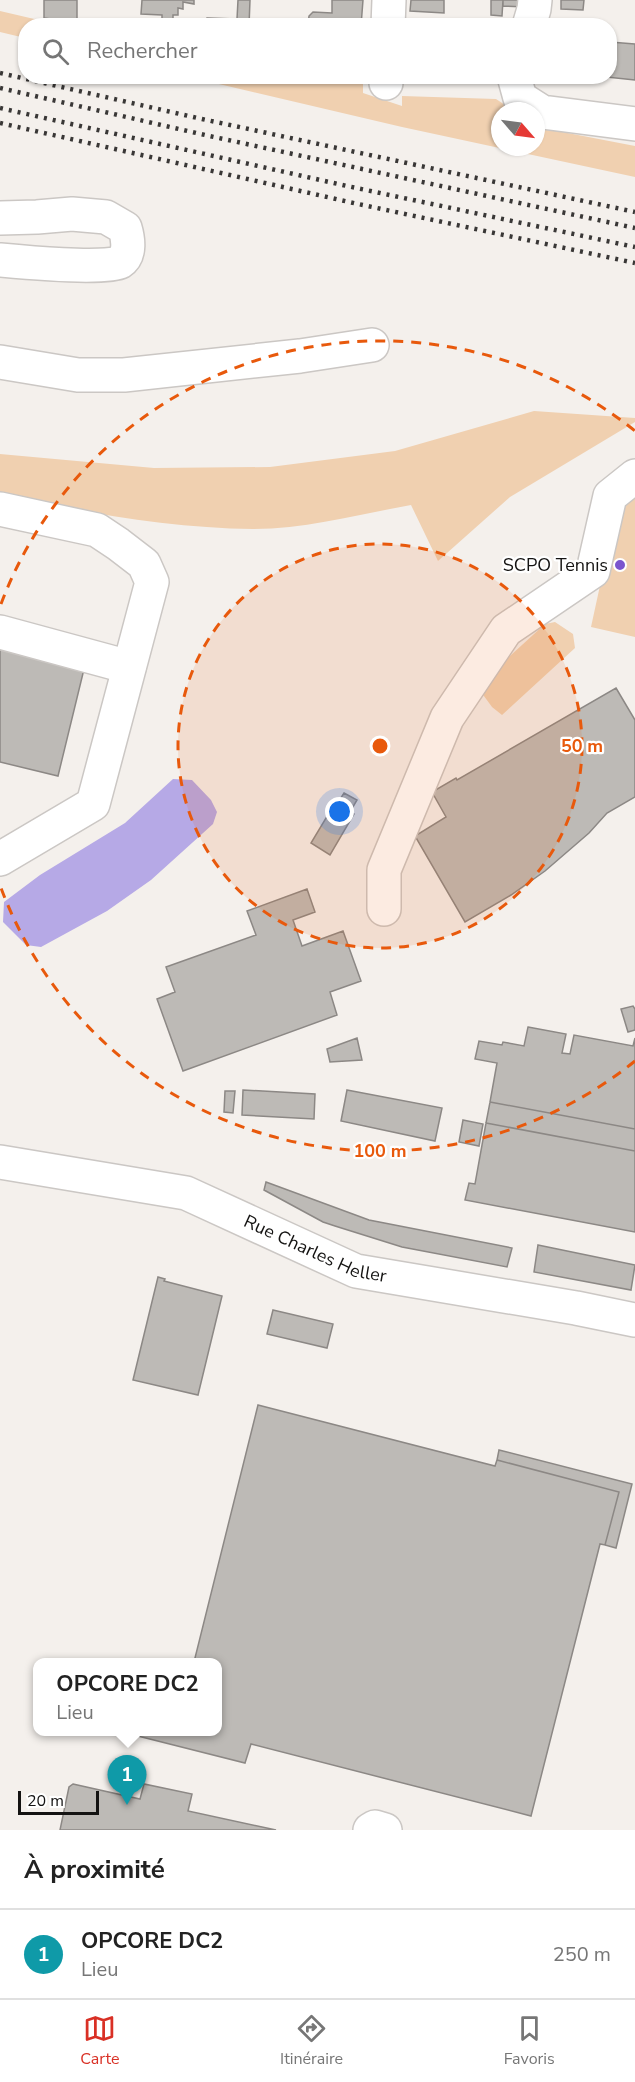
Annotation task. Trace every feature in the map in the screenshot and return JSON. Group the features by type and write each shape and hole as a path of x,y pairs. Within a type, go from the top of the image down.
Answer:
{"street":[{"path":"388,18 389,0"},
{"path":"531,18 535,0"},
{"path":"516,84 520,98 542,112 635,124"},
{"path":"0,218 72,214 106,217 125,228 128,240 125,257 118,263 82,266 0,260"},
{"path":"0,362 78,375 124,375 300,356 372,345"},
{"path":"384,909 384,870 447,718 506,630 593,571 623,486"},
{"path":"0,509 97,530 144,564 152,582 93,804 0,859"},
{"path":"0,633 129,667"},
{"name":"Rue Charles Heller","path":"0,1162 186,1193 356,1271 635,1320"},
{"path":"370,1830 375,1827 385,1830"}],"shaded area":[{"path":"0,11 30,18 18,18 18,36 0,32"},
{"path":"219,84 363,84 363,93 402,106 402,96 496,99 500,102 491,102 491,146"},
{"path":"545,126 552,130 635,146 635,177 537,156 545,156"},
{"path":"534,411 635,418 635,422 510,497 438,561 411,505 313,524 253,529 190,526 126,518 0,493 0,454 154,468 270,467 395,451"},
{"name":"SCPO Tennis","path":"635,487 635,637 591,627 618,503"},
{"path":"555,622 573,634 575,648 502,715 492,707 481,692 486,678 545,624"},
{"path":"173,779 192,780 211,800 217,812 213,824 151,880 107,911 41,947 26,945 3,922 4,902 40,875 125,823"}],"building":[{"path":"44,0 77,0 77,18 44,18"},
{"path":"142,0 194,0 194,4 183,2 183,9 178,8 178,15 173,15 173,18 141,14"},
{"path":"238,0 250,0 249,18 237,18"},
{"path":"332,0 363,0 362,18 309,18 313,12 332,13"},
{"path":"411,0 444,0 444,13 410,11"},
{"path":"491,0 503,0 502,16 491,15"},
{"path":"503,0 525,0 525,7 503,6"},
{"path":"561,0 584,0 583,10 561,9"},
{"path":"617,43 635,44 635,80 617,78"},
{"path":"0,645 85,665 58,776 0,762"},
{"path":"616,688 635,720 635,797 607,813 589,833 545,871 511,895 465,922 415,836 446,817 432,792 456,778 457,780"},
{"path":"344,793 357,800 350,812 337,804"},
{"path":"335,803 354,814 330,855 311,843"},
{"path":"307,889 315,912 293,920 302,946 343,931 361,981 330,992 337,1015 183,1071 157,999 175,992 166,967 256,935 247,911"},
{"path":"633,1006 635,1030 628,1032 621,1009"},
{"path":"528,1027 566,1034 562,1053 570,1054 574,1035 633,1046 635,1038 635,1129 490,1102 497,1063 475,1059 479,1041 524,1046"},
{"path":"357,1038 362,1060 330,1062 327,1049"},
{"path":"243,1090 315,1094 314,1119 242,1115"},
{"path":"347,1090 442,1108 435,1141 341,1121"},
{"path":"225,1091 235,1091 233,1113 224,1112"},
{"path":"490,1102 635,1129 635,1151 486,1123"},
{"path":"463,1120 483,1124 479,1146 459,1142"},
{"path":"486,1123 635,1151 635,1232 465,1200 469,1183 475,1184"},
{"path":"266,1182 369,1220 512,1248 507,1267 402,1247 323,1222 264,1190"},
{"path":"538,1245 635,1265 631,1290 534,1272"},
{"path":"158,1277 165,1279 164,1281 222,1296 198,1395 133,1380"},
{"path":"273,1310 333,1324 327,1348 267,1334"},
{"path":"258,1405 495,1466 497,1460 619,1492 605,1545 600,1544 531,1816 251,1744 245,1763 138,1736 222,1736 222,1658 195,1658"},
{"path":"499,1450 632,1484 616,1548 605,1545 619,1492 497,1460"},
{"path":"73,1784 140,1799 144,1784 192,1794 188,1811 276,1830 60,1830 69,1787"}],"railway":[{"path":"0,73 18,77"},
{"path":"48,84 635,212"},
{"path":"0,88 635,228"},
{"path":"0,108 347,186 635,247"},
{"path":"0,123 358,204 635,263"}],"place":[{"name":"SCPO Tennis","path":"620,565"},
{"name":"OPCORE DC2","path":"127,1805"}]}
